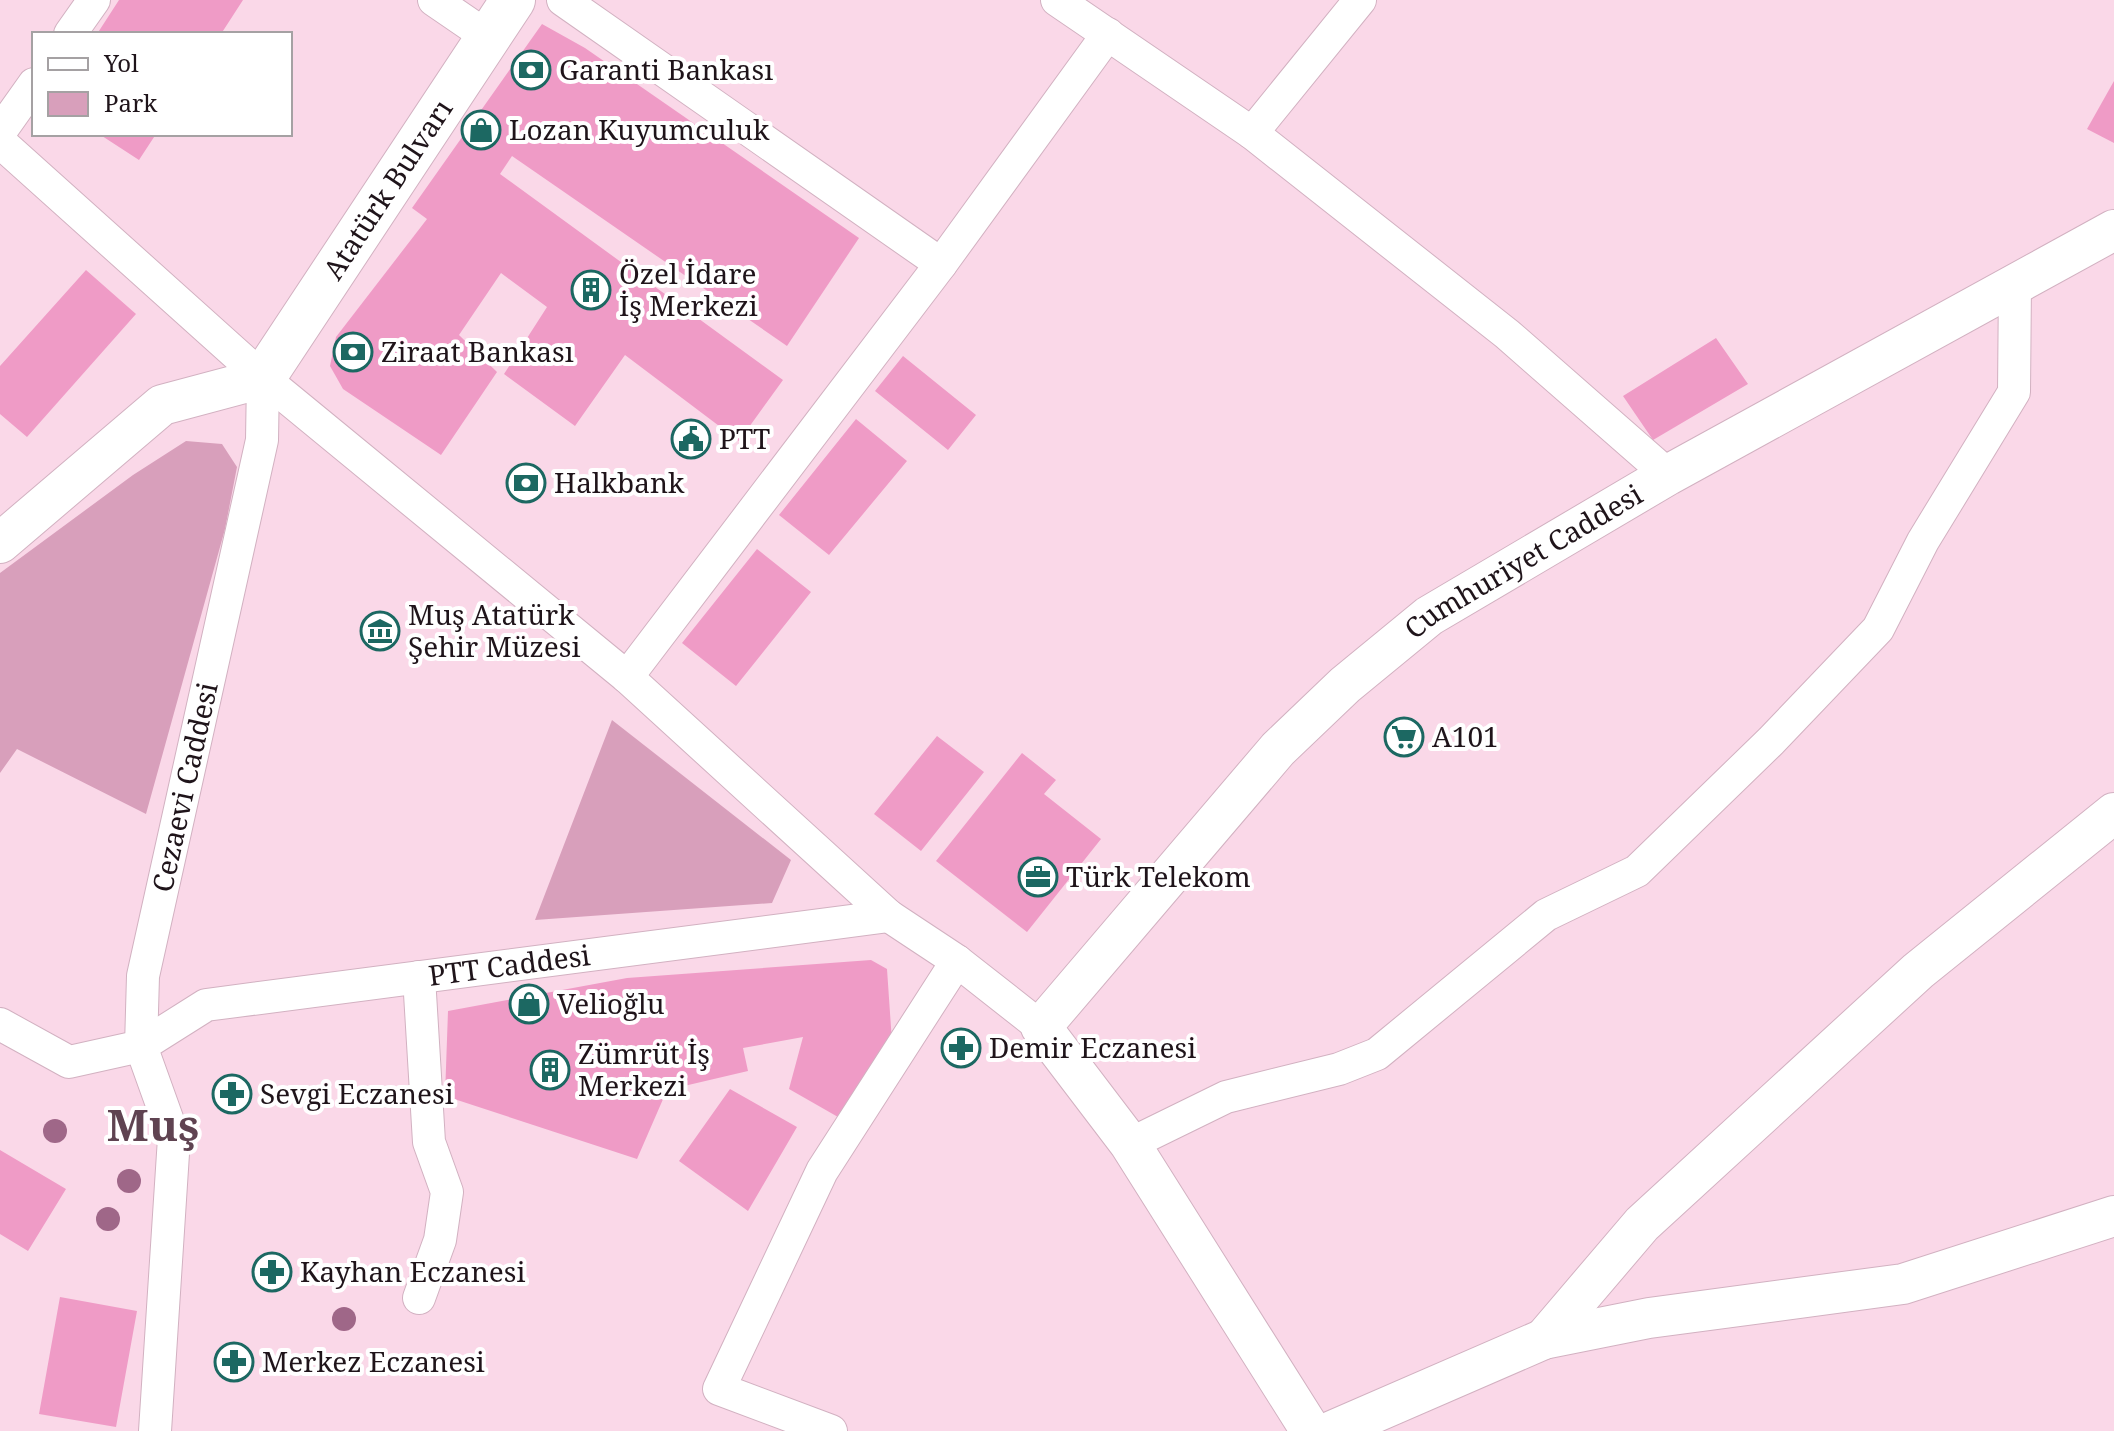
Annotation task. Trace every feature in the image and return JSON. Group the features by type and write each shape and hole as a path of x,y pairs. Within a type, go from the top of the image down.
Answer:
{"main road":[{"name":"Atatürk Bulvarı","path":"263,378 513,0"}],"street":[{"path":"71,32 94,0"},
{"path":"434,0 488,37"},
{"path":"563,0 941,264"},
{"path":"1057,0 1252,133 1507,334 1668,475"},
{"path":"1252,133 1360,0"},
{"path":"627,677 941,264 1108,34"},
{"path":"0,132 32,87"},
{"path":"0,142 263,378 627,677 889,916 957,961 1041,1027 1130,1144 1311,1431"},
{"name":"Cumhuriyet Caddesi","path":"1041,1027 1278,749 1345,685 1429,616 1668,475 2114,230"},
{"path":"1130,1144 1226,1097 1339,1069 1377,1054 1546,915 1637,871 1771,741 1878,629 1923,541 2014,392 2015,282"},
{"path":"0,543 162,405 263,378"},
{"name":"Cezaevi Caddesi","path":"141,1046 143,976 262,440 263,378"},
{"path":"1544,1339 1654,1213 1918,971 2114,813"},
{"name":"PTT Caddesi","path":"141,1046 206,1005 889,916"},
{"path":"831,1431 719,1389 822,1171 957,961"},
{"path":"419,977 429,1142 447,1192 440,1240 419,1298"},
{"path":"0,1024 69,1062 141,1046 174,1138 155,1431"},
{"path":"1332,1431 1544,1339 1649,1318 1903,1284 2114,1216"}],"green space":[{"path":"186,441 222,444 237,467 225,529 146,814 17,749 0,773 0,573 133,475"},
{"path":"612,720 791,860 772,903 535,920"}],"building":[{"path":"119,0 243,0 222,32 98,32"},
{"path":"542,24 585,48 859,238 787,346 512,156 500,174 783,380 739,441 625,355 575,426 504,374 547,307 501,273 459,335 497,372 441,455 343,389 330,366 336,337 427,219 412,208"},
{"path":"2114,81 2114,143 2087,129"},
{"path":"102,136 155,136 139,160"},
{"path":"86,270 136,314 27,437 0,414 0,366"},
{"path":"1716,338 1748,384 1653,440 1623,396"},
{"path":"903,356 976,415 948,450 875,391"},
{"path":"856,419 907,461 829,555 779,515"},
{"path":"757,549 811,592 736,686 682,643"},
{"path":"937,736 984,772 921,851 874,814"},
{"path":"1022,753 1056,780 1044,794 1101,839 1027,932 936,861"},
{"path":"871,960 887,969 892,1042 845,1121 789,1089 803,1037 743,1048 748,1071 667,1090 637,1159 445,1096 448,1011 627,978"},
{"path":"730,1089 797,1127 748,1211 679,1161"},
{"path":"0,1150 66,1189 28,1251 0,1234"},
{"path":"60,1297 137,1311 116,1427 39,1414"}],"place":[{"name":"Garanti Bankası","path":"531,70"},
{"name":"Lozan Kuyumculuk","path":"481,130"},
{"name":"Özel İdare İş Merkezi","path":"591,290"},
{"name":"Ziraat Bankası","path":"353,352"},
{"name":"PTT","path":"691,439"},
{"name":"Halkbank","path":"526,483"},
{"name":"Muş Atatürk Şehir Müzesi","path":"380,631"},
{"name":"A101","path":"1404,737"},
{"name":"Türk Telekom","path":"1038,877"},
{"name":"Velioğlu","path":"529,1004"},
{"name":"Demir Eczanesi","path":"961,1048"},
{"name":"Zümrüt İş Merkezi","path":"550,1070"},
{"name":"Sevgi Eczanesi","path":"232,1094"},
{"name":"Kayhan Eczanesi","path":"272,1272"},
{"name":"Merkez Eczanesi","path":"234,1362"}],"district":[{"name":"Muş","path":"153,1126"}]}
